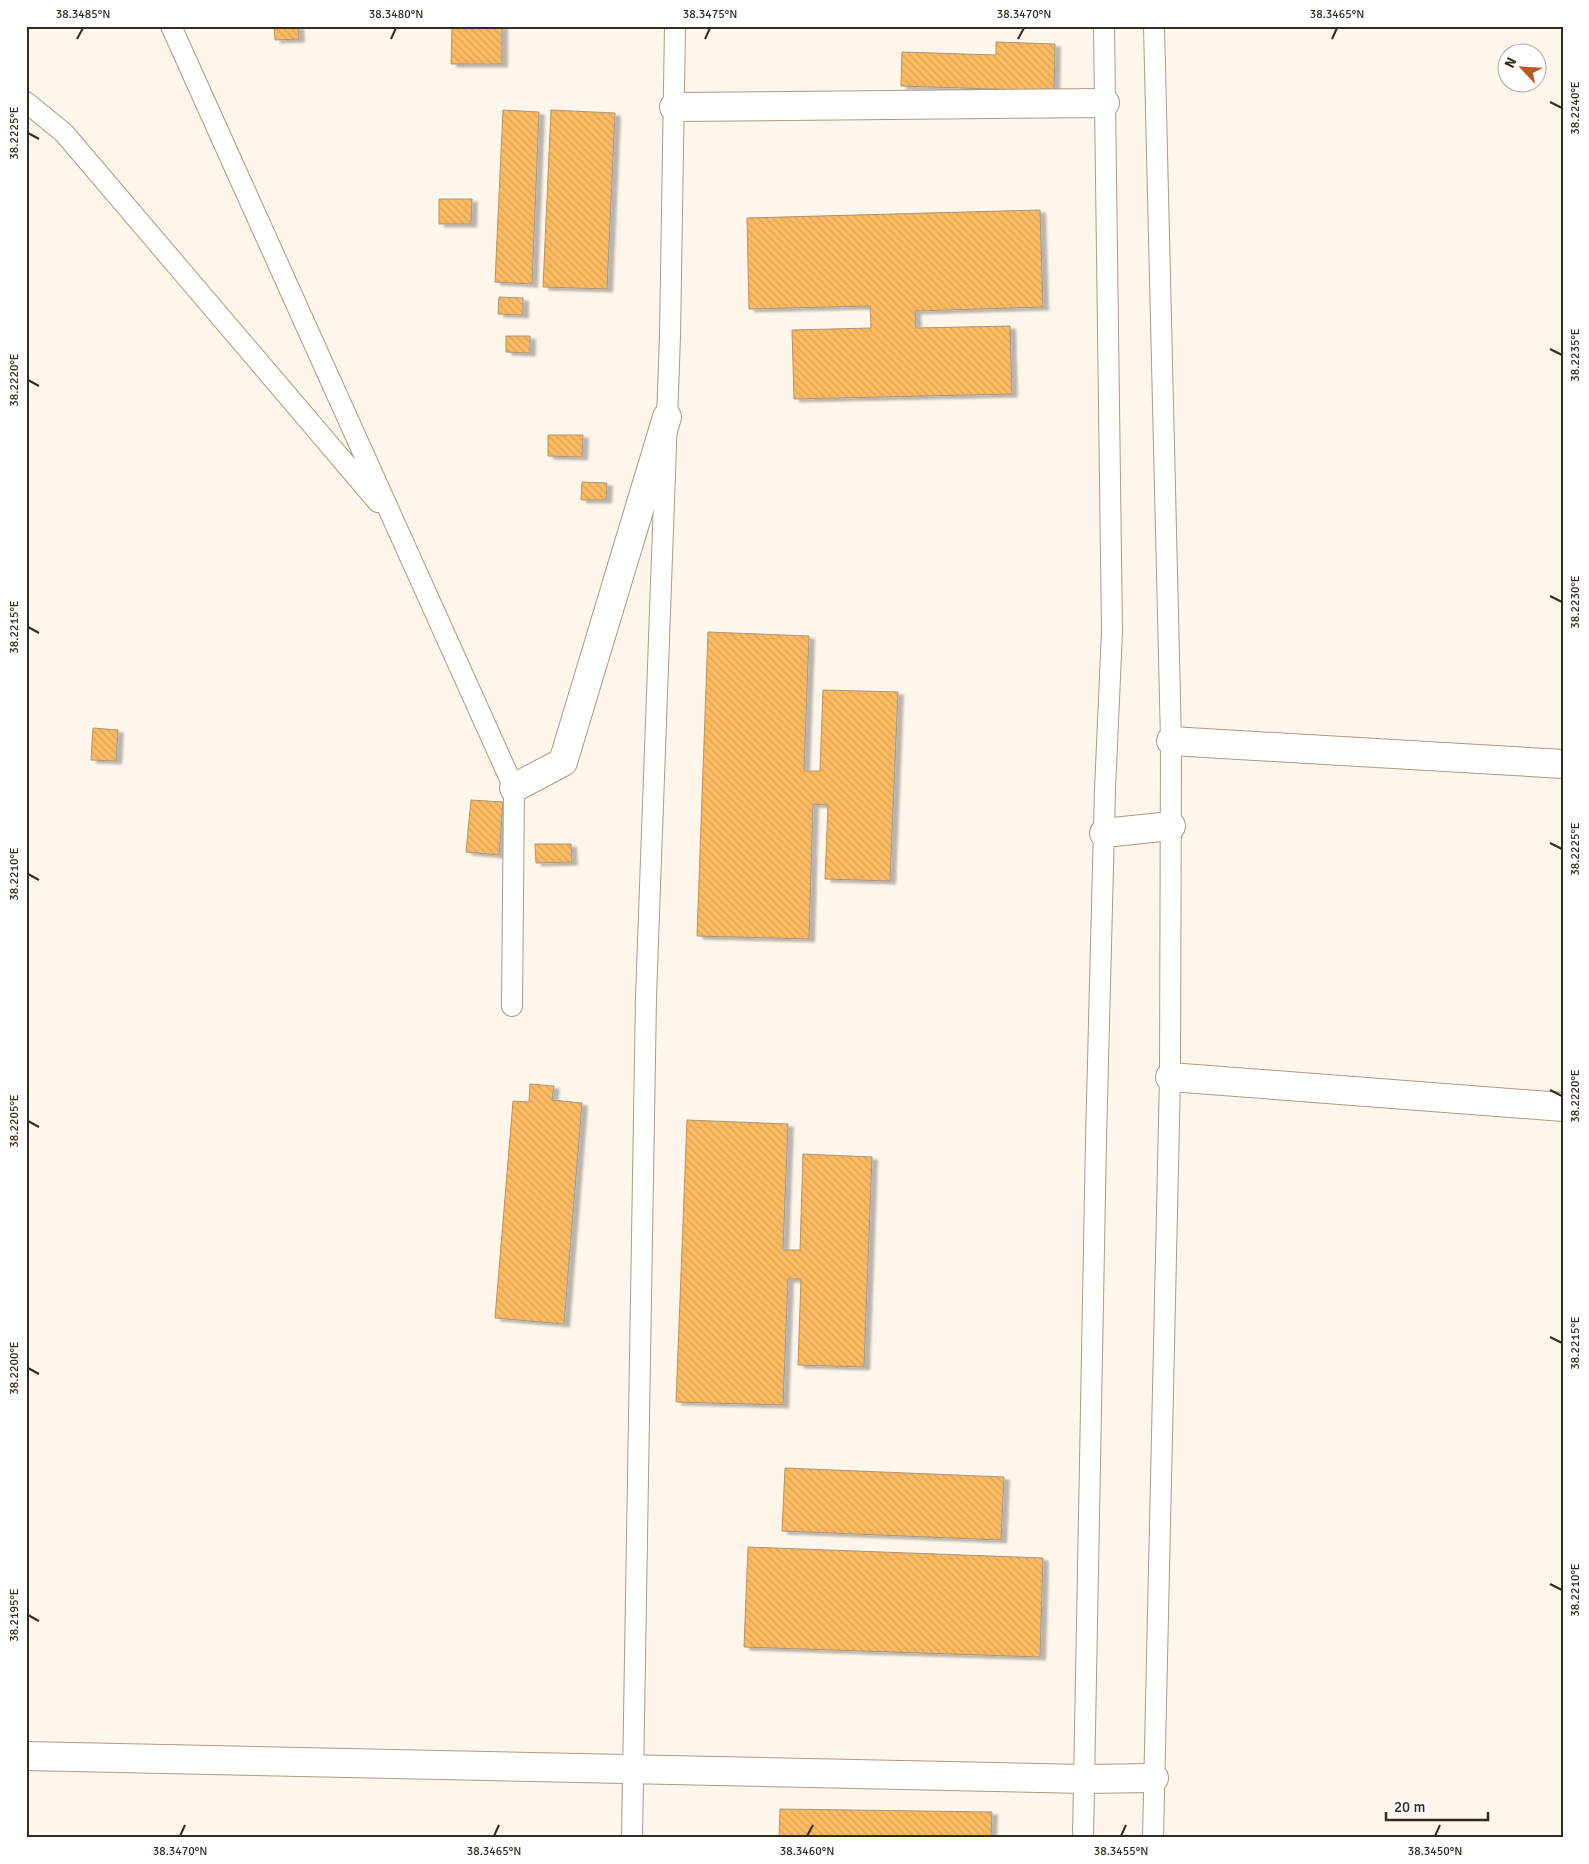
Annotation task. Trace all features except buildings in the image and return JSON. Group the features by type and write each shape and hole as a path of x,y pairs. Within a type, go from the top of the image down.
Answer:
{"street":[{"path":"674,107 1105,103"},
{"path":"514,788 563,762 667,417"},
{"path":"1171,741 1563,764"},
{"path":"1104,833 1171,826"},
{"path":"1170,1077 1563,1108"},
{"path":"26,1756 1084,1779 1154,1778"}],"lane":[{"path":"171,26 514,788 512,1006"},
{"path":"632,1838 646,997 667,417 675,26"},
{"path":"1083,1838 1096,1140 1104,833 1112,632 1104,26"},
{"path":"1153,1838 1170,1077 1171,826 1171,741 1154,26"},
{"path":"26,102 64,133 394,521"}]}
